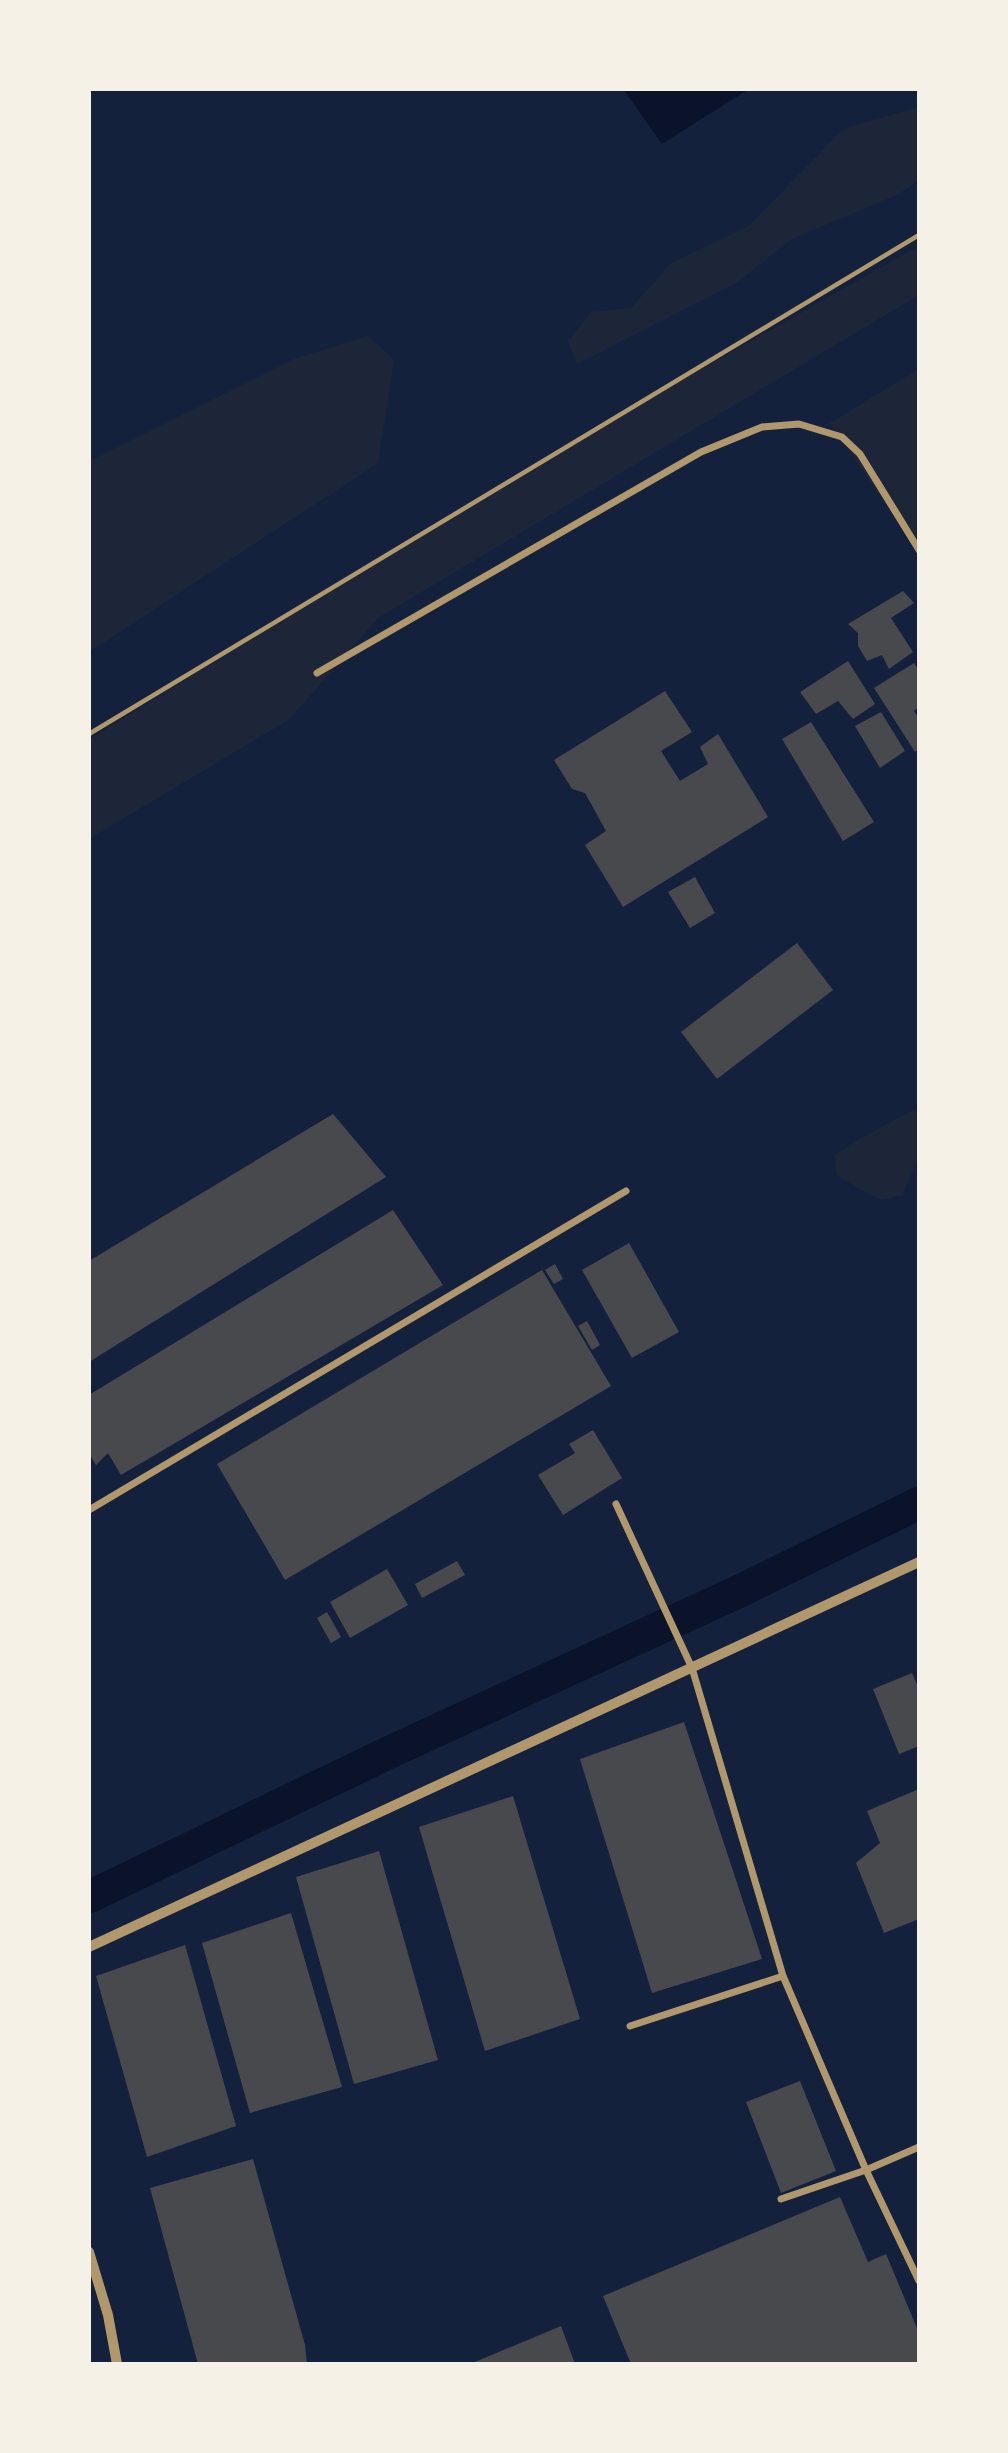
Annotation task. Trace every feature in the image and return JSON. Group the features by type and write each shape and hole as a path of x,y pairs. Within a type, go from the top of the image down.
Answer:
{"street":[{"path":"317,673 701,452 762,427 799,424 842,437 860,454 919,550"},
{"path":"89,1510 626,1191"},
{"path":"616,1504 692,1668 783,1976 866,2170 919,2281"},
{"path":"89,1947 919,1562"},
{"path":"630,2026 783,1976"},
{"path":"781,2199 866,2170 919,2147"},
{"path":"89,2252 108,2315 117,2364"}],"lane":[{"path":"89,734 919,235"}],"shaded area":[{"path":"623,89 749,89 662,144"},
{"path":"919,107 919,180 899,194 792,239 736,283 577,364 568,341 591,312 631,308 671,263 749,226 843,129"},
{"path":"919,246 919,295 378,618 290,719 89,839 89,739 625,412"},
{"path":"368,336 394,360 378,463 89,652 89,461 294,359"},
{"path":"919,369 919,553 830,423"},
{"path":"919,1107 919,1157 902,1195 882,1200 836,1174 835,1155"}],"building":[{"path":"903,591 914,603 891,618 913,652 889,669 882,655 867,661 858,646 858,633 848,624"},
{"path":"848,661 875,704 853,719 838,701 816,714 800,692"},
{"path":"914,663 919,671 919,707 914,711 919,719 919,748 915,752 874,688"},
{"path":"665,691 692,732 661,751 680,781 708,764 700,747 718,734 768,817 623,907 585,845 606,831 585,793 572,789 554,760"},
{"path":"881,712 905,751 880,768 855,726"},
{"path":"811,722 874,822 843,841 782,739"},
{"path":"695,877 715,913 690,928 668,892"},
{"path":"797,943 833,990 717,1079 681,1032"},
{"path":"333,1114 386,1177 89,1362 89,1261"},
{"path":"393,1210 443,1285 121,1475 108,1453 96,1465 89,1453 89,1395"},
{"path":"629,1243 679,1332 632,1358 582,1270"},
{"path":"555,1264 563,1279 554,1284 545,1270"},
{"path":"542,1270 611,1386 285,1580 217,1464"},
{"path":"587,1321 600,1345 592,1350 578,1326"},
{"path":"593,1430 622,1478 563,1515 538,1475 575,1453 569,1444"},
{"path":"457,1561 465,1575 422,1598 415,1584"},
{"path":"387,1569 408,1605 350,1638 330,1602"},
{"path":"327,1612 341,1637 331,1643 317,1618"},
{"path":"912,1673 919,1689 919,1746 899,1754 873,1689"},
{"path":"684,1722 762,1959 652,1993 580,1759"},
{"path":"919,1789 919,1919 884,1933 856,1863 880,1843 867,1811"},
{"path":"513,1796 580,2019 485,2051 419,1827"},
{"path":"379,1851 438,2060 354,2084 296,1877"},
{"path":"291,1913 342,2087 250,2113 202,1943"},
{"path":"185,1945 236,2126 147,2157 96,1976"},
{"path":"800,2081 836,2171 781,2193 746,2102"},
{"path":"253,2159 305,2345 307,2364 198,2364 150,2188"},
{"path":"840,2197 868,2262 886,2254 919,2333 919,2364 631,2364 603,2296"},
{"path":"561,2326 575,2364 470,2364"}],"waterway":[{"path":"89,1897 390,1752 744,1589 919,1503"}]}
